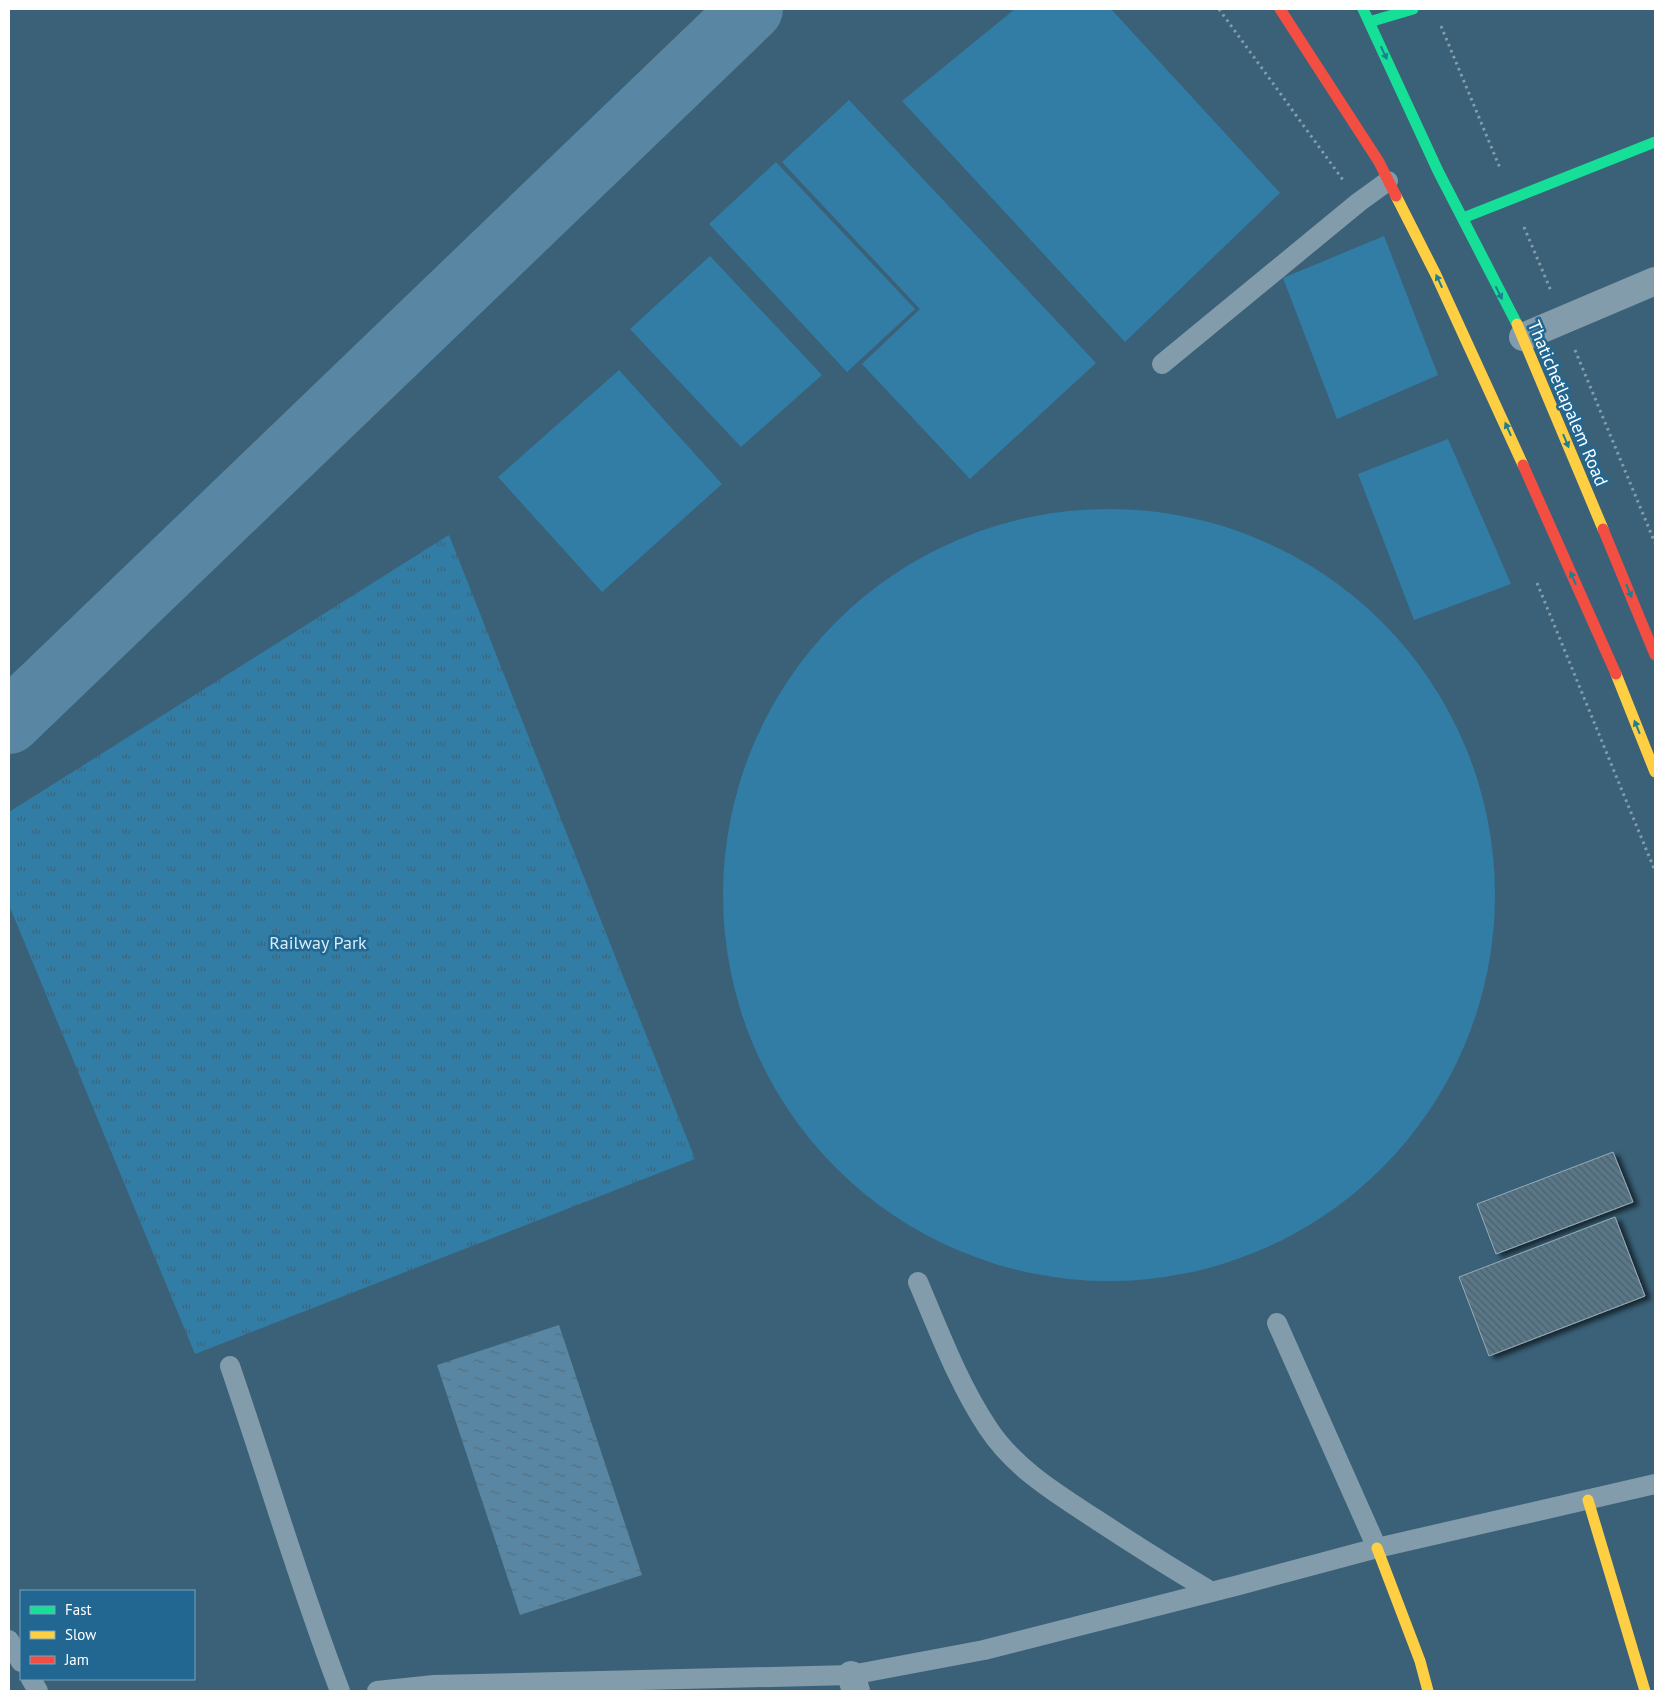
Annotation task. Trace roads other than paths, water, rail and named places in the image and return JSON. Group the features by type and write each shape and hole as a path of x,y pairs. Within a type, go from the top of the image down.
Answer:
{"main road":[{"path":"1280,9 1379,162 1436,275 1494,398 1620,684 1655,772"},
{"name":"Thatichetlapalem Road","path":"1363,9 1438,171 1522,337 1648,616 1655,654"},
{"path":"1370,22 1413,9"},
{"path":"1462,218 1655,142"},
{"path":"1588,1500 1644,1691"},
{"path":"1377,1548 1420,1661 1428,1691"}],"street":[{"path":"1522,337 1655,281"}],"lane":[{"path":"1162,364 1359,202 1388,181"},
{"path":"918,1282 959,1378 988,1429 1021,1467 1068,1502 1152,1557 1212,1592"},
{"path":"1277,1323 1377,1548"},
{"path":"230,1366 323,1648 340,1691"},
{"path":"377,1691 434,1685 854,1683 1377,1548 1655,1484"},
{"path":"9,1640 20,1660"},
{"path":"32,1680 38,1691"}],"water":[{"path":"559,1325 642,1575 520,1615 437,1365"}],"waterway":[{"path":"9,722 751,9"}],"park label":[{"name":"Railway Park","path":"318,942"}]}
